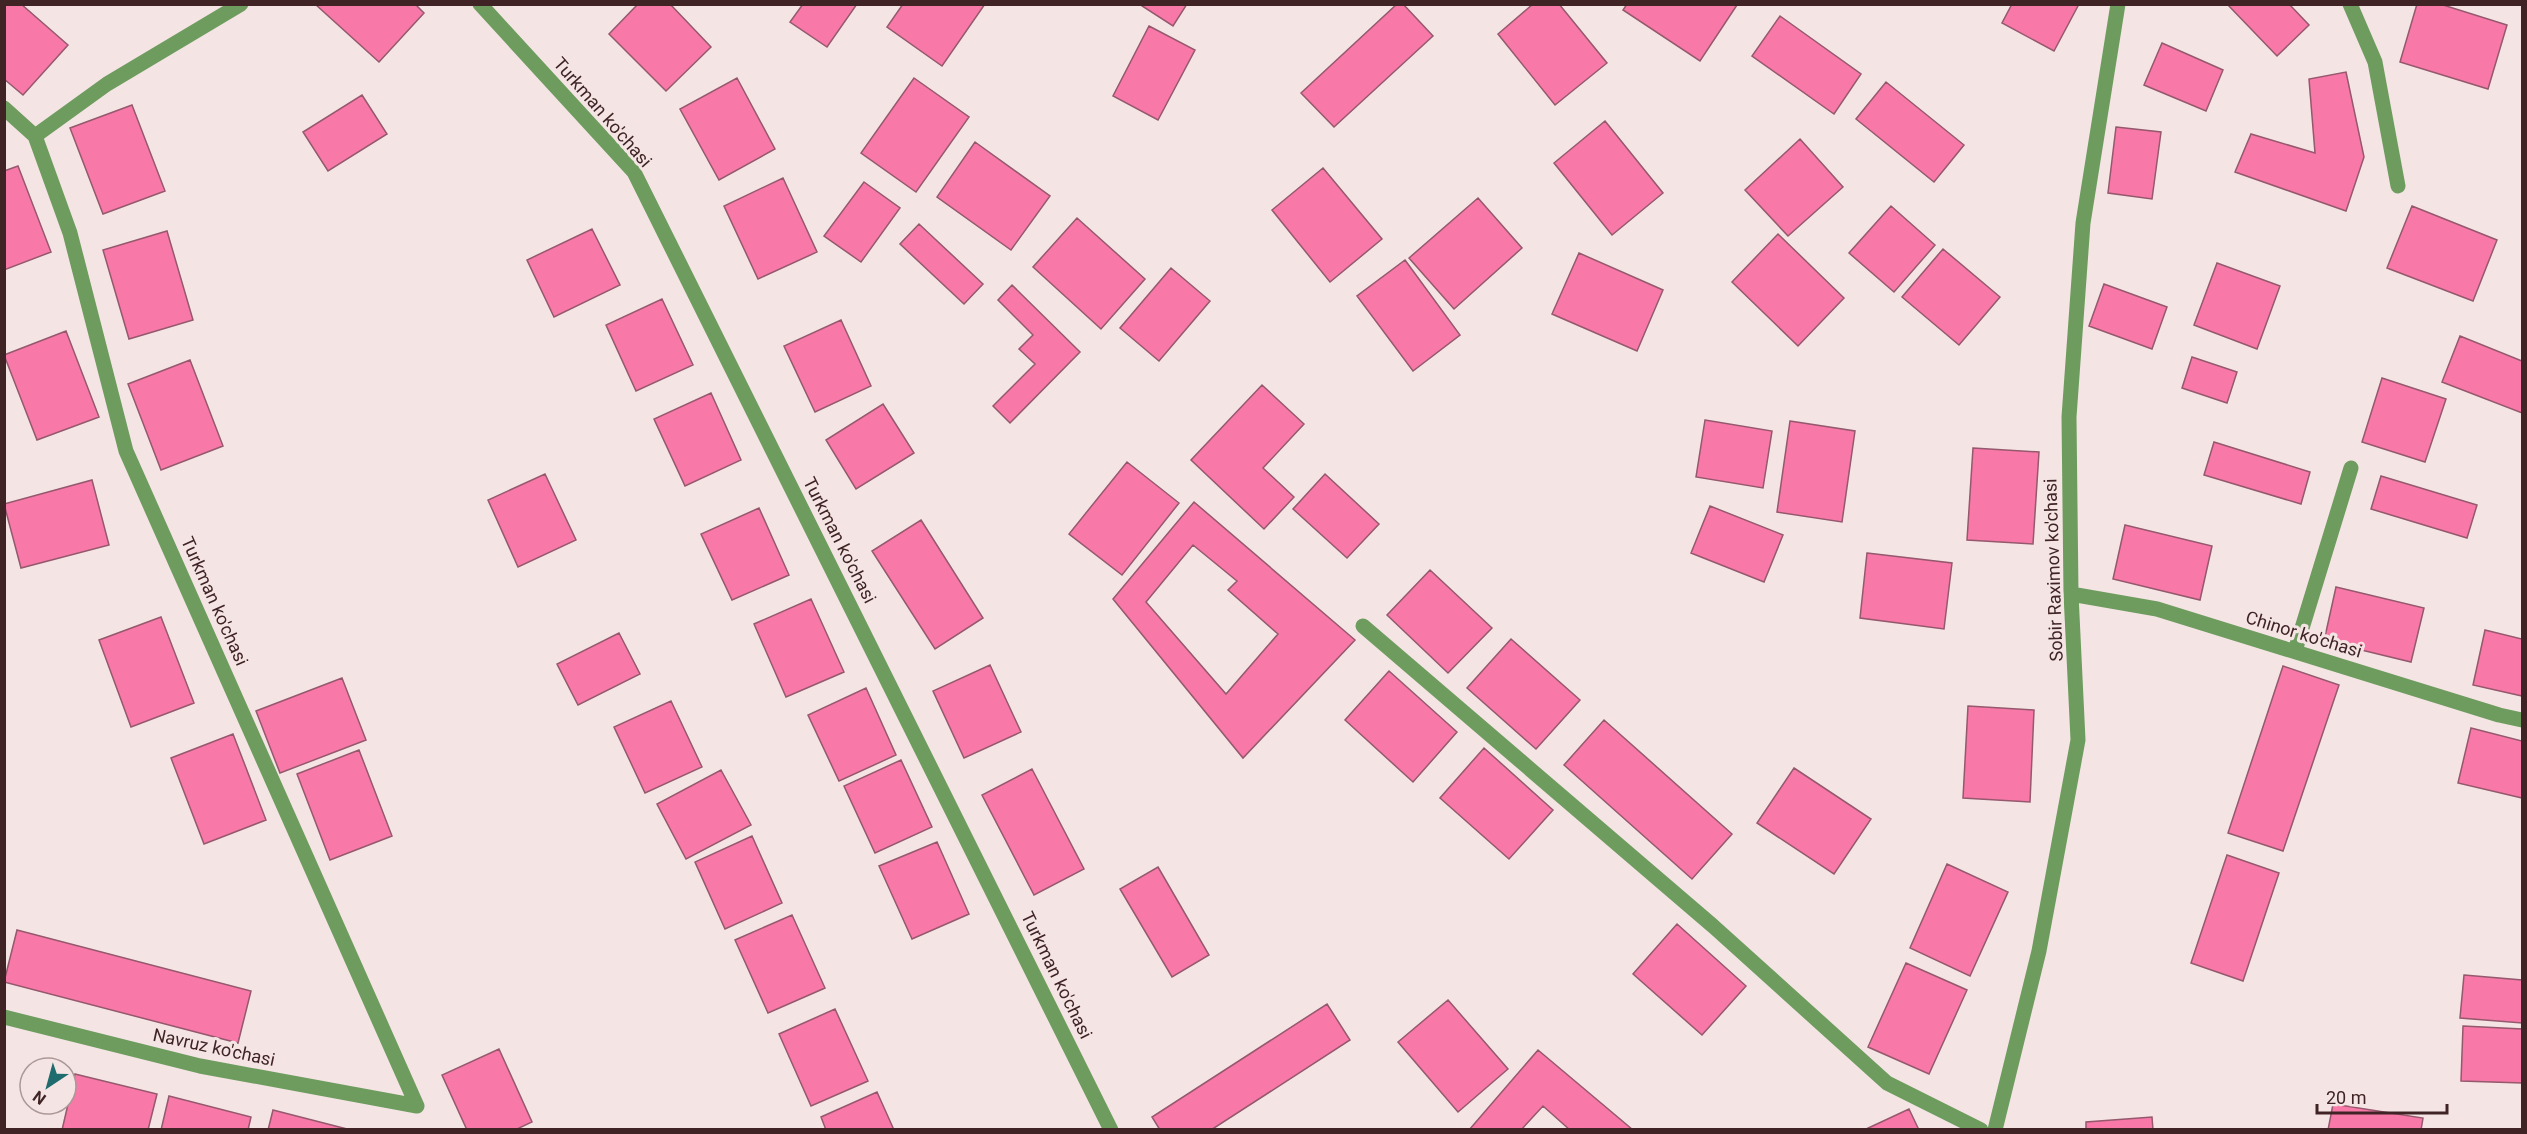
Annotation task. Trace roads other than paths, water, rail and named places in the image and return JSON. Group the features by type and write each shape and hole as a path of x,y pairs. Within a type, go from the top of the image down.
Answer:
{"street":[{"path":"35,136 107,84 241,4"},
{"name":"Turkman ko'chasi","path":"480,4 634,172 1112,1130"},
{"name":"Sobir Raximov ko'chasi","path":"1995,1130 2039,951 2078,740 2071,594 2069,417 2083,223 2118,4"},
{"path":"2350,4 2375,62 2398,186"},
{"name":"Turkman ko'chasi","path":"4,108 35,136 70,232 126,451 417,1106"},
{"path":"2295,651 2351,468"},
{"name":"Chinor ko'chasi","path":"2071,594 2157,609 2499,715 2523,720"},
{"path":"1363,626 1713,926 1887,1083 1981,1130"},
{"name":"Navruz ko'chasi","path":"4,1017 200,1066 417,1106"}]}
